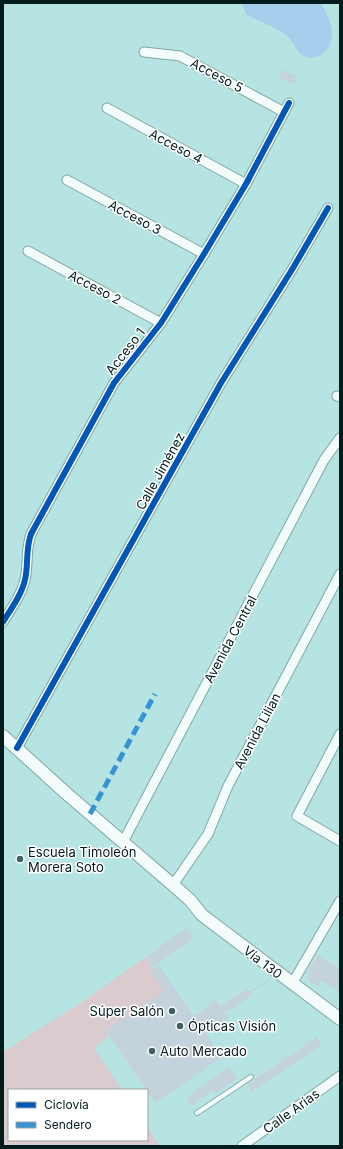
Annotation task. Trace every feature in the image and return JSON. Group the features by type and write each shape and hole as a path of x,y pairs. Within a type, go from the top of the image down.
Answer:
{"main road":[{"name":"Vía 130","path":"3,727 19,746"},
{"name":"Vía 130","path":"3,736 19,746 71,788 80,804 190,900 213,915 340,1019"},
{"name":"Vía 130","path":"294,981 340,1010"}],"street":[{"name":"Acceso 5","path":"144,52 180,56 284,112"},
{"name":"Acceso 1","path":"3,622 24,584 27,550 31,534 114,383 161,323 246,184 289,103"},
{"name":"Acceso 4","path":"107,108 246,184"},
{"name":"Acceso 3","path":"66,180 204,254"},
{"name":"Calle Jiménez","path":"19,746 221,383 293,268 328,208"},
{"name":"Acceso 2","path":"28,251 161,323"},
{"name":"Avenida Central","path":"123,842 324,460 340,438"},
{"name":"Avenida Lilian","path":"173,885 208,834 228,786 340,574"},
{"path":"340,734 297,816 340,841"},
{"path":"294,981 340,901"},
{"name":"Calle Arias","path":"242,1146 340,1076"}],"lane":[{"path":"197,1113 251,1077"}],"path":[{"path":"251,992 268,981"}],"shaded area":[{"path":"146,957 168,996 106,1031 109,1036 94,1048 121,1089 8,1089 8,1141 148,1141 148,1128 160,1146 3,1146 3,1052 85,1000"}],"water":[{"path":"242,3 321,3 332,29 329,47 324,53 318,56 309,58 304,56 299,52 291,40 276,28 246,14"}],"building":[{"path":"282,70 297,77 294,84 278,77"},
{"path":"186,928 194,939 153,967 146,957"},
{"path":"318,955 340,968 340,992 321,980 318,987 307,980 309,974 307,973"},
{"name":"Auto Mercado","path":"159,966 194,1016 216,1000 220,1006 247,988 252,995 225,1013 229,1018 206,1034 222,1057 155,1103 148,1093 148,1089 145,1089 106,1031 164,991 151,972"},
{"path":"317,1037 322,1045 251,1092 247,1084"},
{"path":"229,1067 237,1079 215,1093 213,1090 191,1105 186,1098"}],"marked path":[{"path":"90,814 155,694"}],"cycle path":[{"path":"3,622 17,599 25,581 29,539 31,534 114,383 161,323 246,184 289,103"},
{"path":"17,748 221,383 293,268 328,208"}],"place":[{"name":"Escuela Timoleón Morera Soto","path":"20,859"},
{"name":"Súper Salón","path":"172,1011"},
{"name":"Ópticas Visión","path":"180,1026"},
{"name":"Auto Mercado","path":"152,1051"}]}
